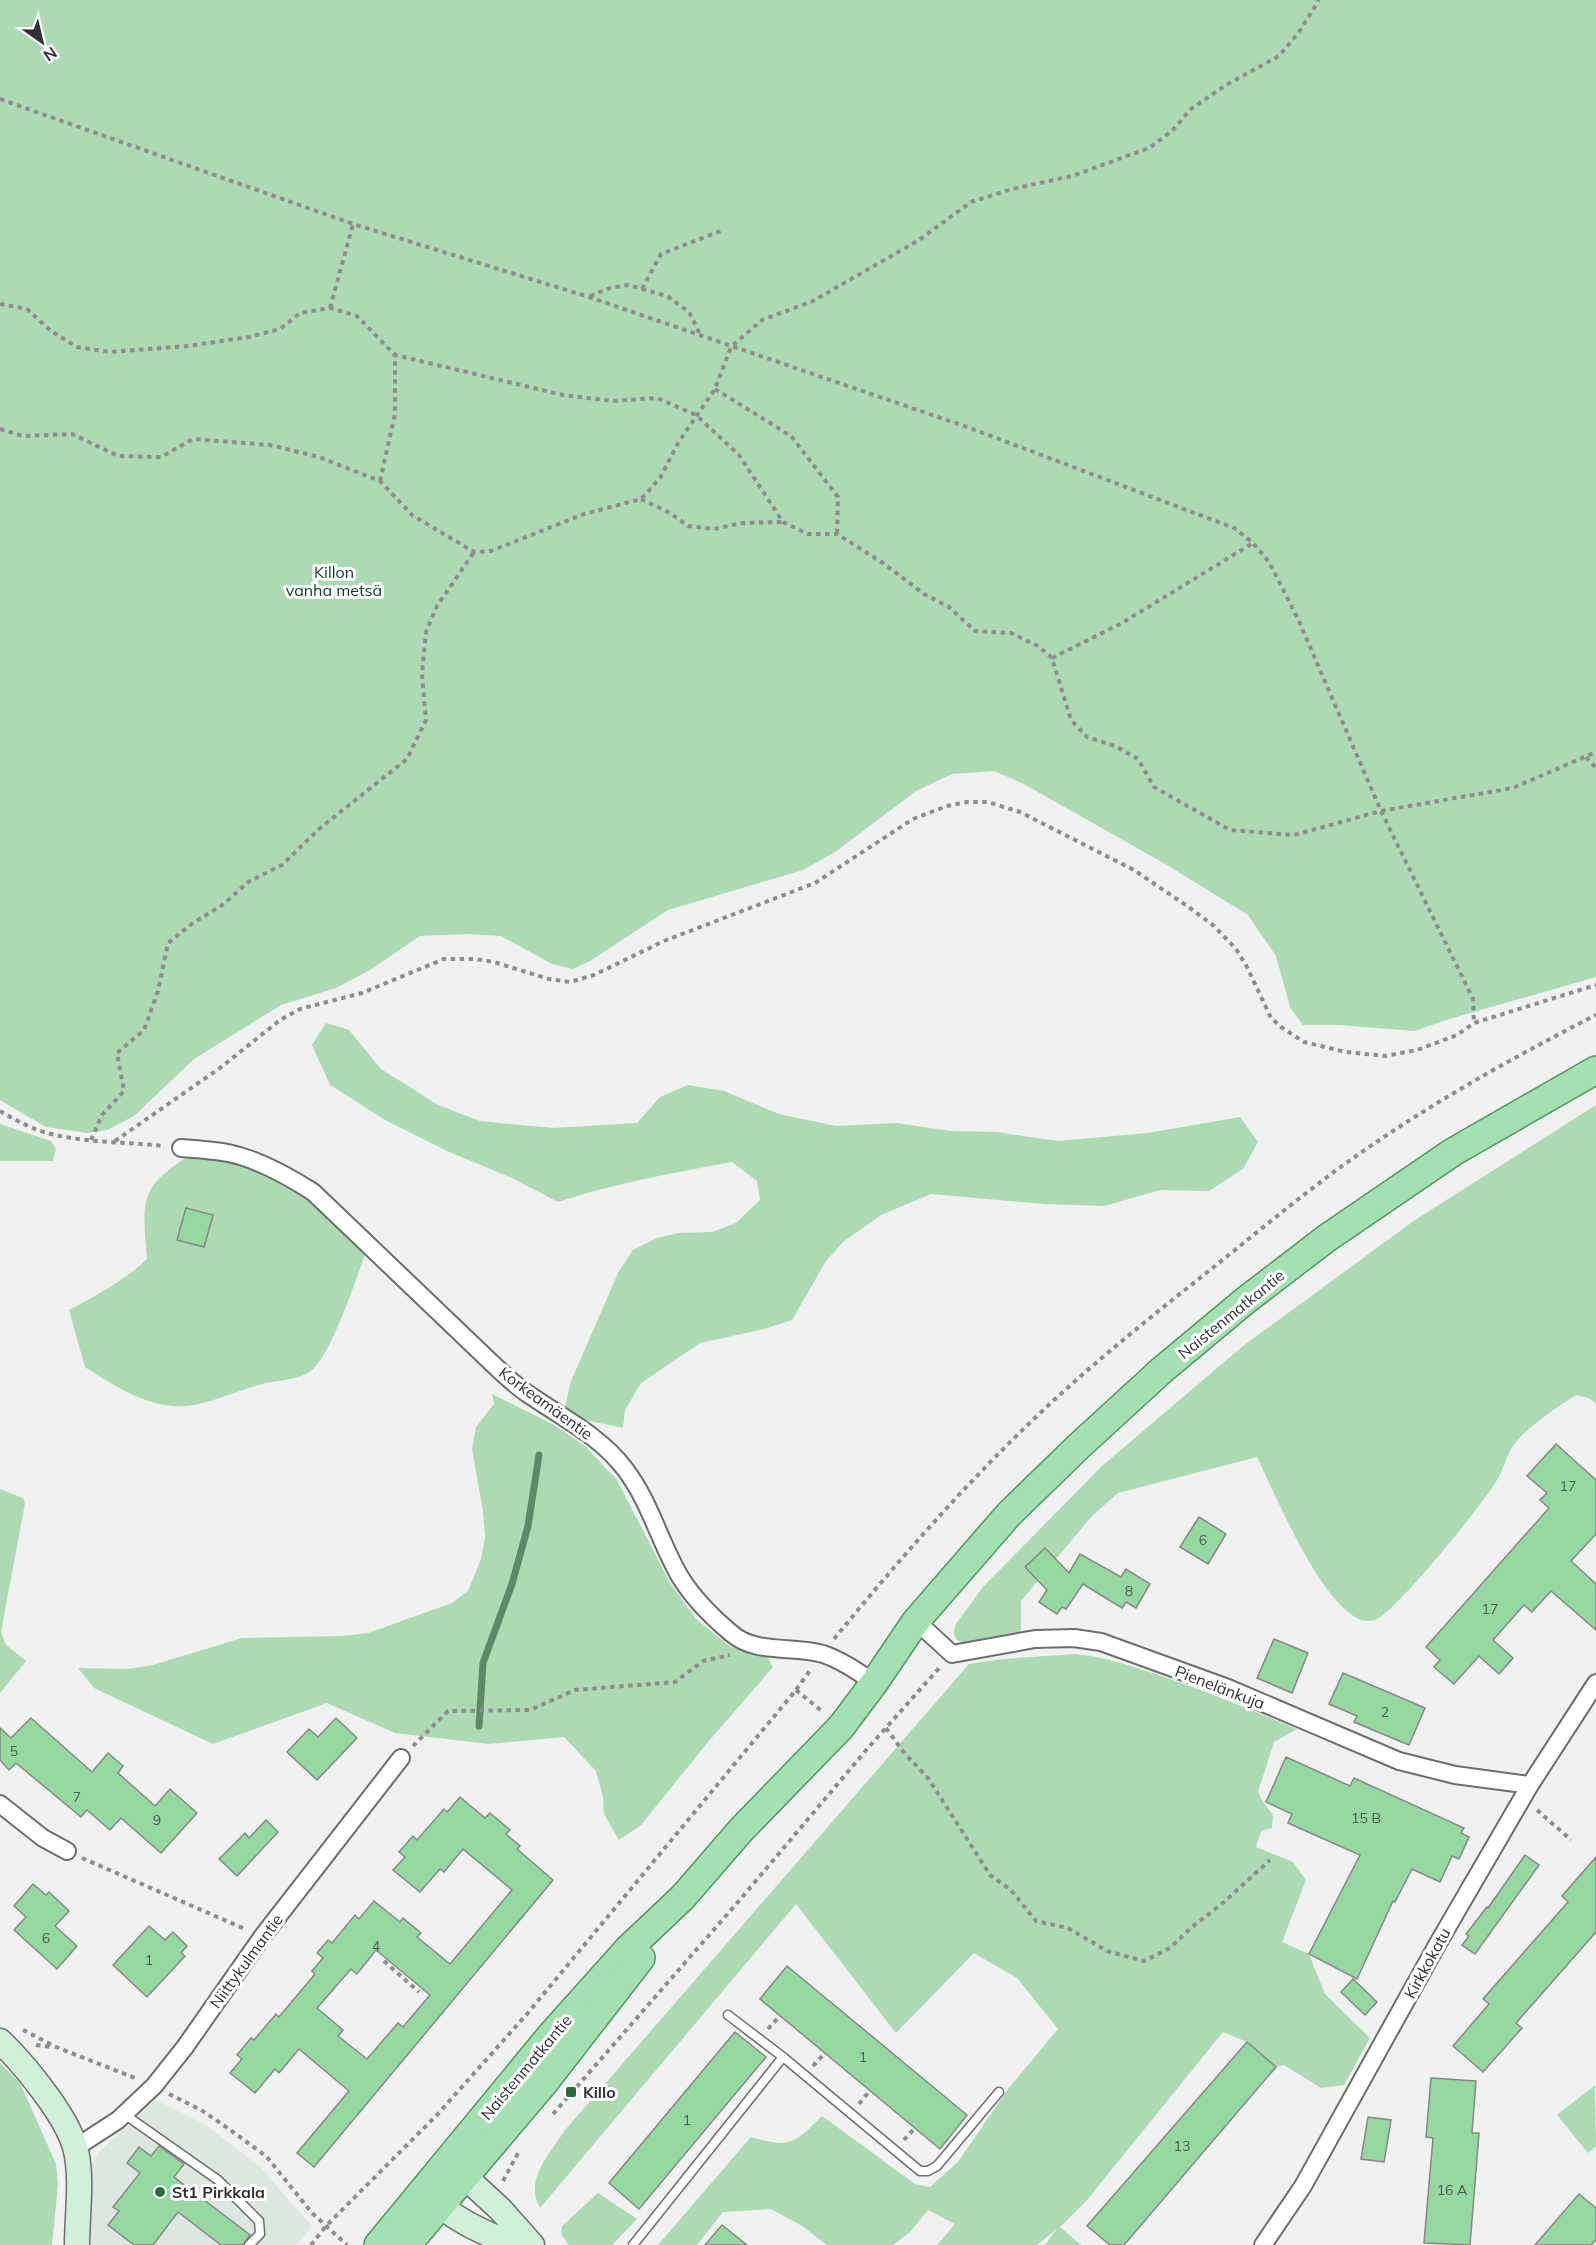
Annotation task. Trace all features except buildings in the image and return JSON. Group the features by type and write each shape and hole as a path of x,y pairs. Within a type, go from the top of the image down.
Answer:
{"main road":[{"name":"Naistenmatkantie","path":"378,2245 432,2199 606,2005 683,1898 741,1830 780,1774 867,1678 1009,1514 1079,1446 1162,1370 1246,1300 1327,1238 1453,1152 1596,1070"},
{"name":"Naistenmatkantie","path":"406,2245 432,2199"}],"street":[{"name":"Korkeamäentie","path":"181,1148 228,1153 251,1160 293,1179 313,1192 497,1368 526,1393 590,1434 606,1448 625,1469 641,1493 679,1575 695,1597 733,1635 766,1648 822,1654 867,1678"},
{"path":"916,1621 952,1654"},
{"name":"Pienelänkuja","path":"952,1654 1035,1639 1074,1638 1101,1642 1228,1688 1399,1761 1526,1791"},
{"name":"Kirkkokatu","path":"1263,2245 1303,2186 1526,1791 1596,1683"},
{"name":"Niittykulmantie","path":"75,2148 124,2114 154,2086 185,2047 262,1937 401,1758"},
{"path":"0,1804 43,1838 68,1851"},
{"path":"10,2035 18,2060 53,2106 67,2128 75,2148 78,2180 77,2245"},
{"path":"457,2170 488,2198 532,2245"},
{"path":"432,2199 466,2224 513,2245"}],"lane":[{"path":"728,2015 783,2057 921,2171 928,2171 937,2166 999,2092"},
{"path":"633,2245 783,2057"},
{"path":"124,2114 218,2180 259,2221 260,2234 249,2245"}],"path":[{"path":"0,429 23,436 72,434 118,456 161,457 193,439 270,445 319,457 380,482 412,515 474,552 491,551 584,514 641,499 660,478 678,443 715,389 730,347 762,320 813,301 919,240 970,202 1012,189 1072,176 1149,148 1172,131 1191,109 1226,85 1279,56 1299,32 1319,0"},
{"path":"0,99 353,224 589,297 970,428 1226,525 1253,543 1269,562 1298,619 1381,811 1473,999 1474,1023"},
{"path":"330,308 353,224"},
{"path":"642,289 661,254 723,230"},
{"path":"589,297 610,288 628,285 667,296 689,312 701,336"},
{"path":"0,304 27,309 51,332 77,347 110,352 188,346 249,337 280,329 300,314 330,308 357,316 395,356 563,395 612,401 657,398 696,415 739,455 783,522"},
{"path":"380,482 395,414 395,356"},
{"path":"715,389 791,436 838,497 837,534"},
{"path":"641,499 670,513 688,526 714,529 742,523 783,522 808,534 837,534 883,563 924,594 949,607 975,631 1011,633 1038,646 1052,658 1071,720 1087,737 1115,746 1138,759 1154,787 1230,830 1294,835 1381,811 1513,788 1596,752"},
{"path":"1052,658 1122,622 1253,543"},
{"path":"90,1140 102,1115 124,1090 117,1053 144,1030 158,991 168,943 193,923 224,904 248,882 282,865 319,829 407,759 426,720 422,674 426,632 437,606 474,552"},
{"path":"1586,757 1596,768"},
{"path":"115,1141 220,1068 280,1020 300,1009 362,993 444,959 475,959 494,962 549,979 570,982 594,975 664,941 816,883 913,819 947,806 968,802 988,802 1020,812 1134,870 1190,908 1214,926 1236,949 1271,1018 1304,1042 1346,1052 1385,1056 1417,1050 1457,1035 1474,1023 1596,985"},
{"path":"0,1111 49,1134 181,1148"},
{"path":"401,1758 448,1711 530,1710 575,1690 675,1682 703,1660 766,1648"},
{"path":"552,2114 952,1654"},
{"path":"886,1728 905,1754 928,1778 990,1875 1011,1890 1036,1921 1068,1928 1107,1951 1144,1961 1170,1948 1270,1860"},
{"path":"1526,1791 1571,1840"},
{"path":"68,1851 262,1937"},
{"path":"384,1961 419,1992"},
{"path":"10,2035 56,2047 154,2086 201,2110 258,2150 273,2164 326,2226 347,2245"},
{"path":"488,2198 511,2169 525,2145"},
{"path":"311,2245 326,2226"}],"shaded area":[{"path":"156,2100 206,2125 261,2168 310,2224 310,2229 296,2245 91,2245 88,2169 101,2150"}],"green space":[{"name":"Killon vanha metsä","path":"0,0 1596,0 1596,977 1415,1031 1339,1025 1303,1025 1290,1007 1276,956 1248,915 1167,865 1022,783 994,771 952,774 916,791 835,852 803,870 668,910 590,961 573,969 552,964 501,936 467,934 420,936 370,970 336,988 281,1005 194,1059 134,1116 107,1130 87,1133 46,1127 0,1100"},
{"path":"326,1023 349,1030 381,1069 438,1105 480,1121 553,1128 637,1123 660,1097 688,1085 724,1091 779,1114 836,1126 896,1123 951,1131 996,1132 1058,1141 1148,1133 1240,1117 1258,1142 1243,1169 1209,1191 1160,1190 1104,1206 1045,1204 931,1194 881,1215 843,1242 826,1261 792,1320 764,1329 700,1343 641,1383 625,1410 623,1428 576,1418 565,1408 571,1381 619,1271 633,1250 657,1238 679,1233 712,1232 736,1223 760,1200 757,1181 732,1162 666,1174 558,1202 512,1178 447,1151 387,1121 330,1085 312,1045"},
{"path":"1596,1105 1596,1404 1589,1398 1576,1395 1528,1430 1512,1447 1497,1480 1475,1511 1419,1579 1385,1613 1375,1620 1361,1620 1346,1610 1330,1593 1301,1548 1257,1457 1118,1493 1092,1516 1021,1601 1021,1639 966,1644 957,1640 954,1634 955,1625 983,1587 1102,1466 1243,1346 1415,1220"},
{"path":"0,1124 51,1141 56,1149 53,1161 0,1161"},
{"path":"195,1152 272,1173 323,1207 366,1252 328,1347 308,1373 205,1402 173,1406 133,1395 85,1367 69,1310 120,1281 147,1259 145,1207 148,1195 163,1175"},
{"path":"492,1394 554,1425 585,1446 617,1480 670,1583 696,1619 731,1647 767,1657 773,1667 641,1825 619,1840 604,1814 603,1797 596,1771 564,1737 489,1744 395,1733 327,1703 213,1744 94,1688 78,1668 128,1669 153,1665 242,1638 343,1636 368,1633 452,1603 468,1591 481,1559 485,1537 483,1511 472,1449 476,1427 494,1404"},
{"path":"0,1489 23,1498 25,1503 1,1632 6,1645 26,1661 0,1693"},
{"path":"1075,1654 1112,1661 1149,1672 1297,1729 1274,1742 1258,1792 1273,1815 1272,1828 1261,1831 1256,1847 1293,1862 1306,1880 1282,1942 1309,1954 1325,1994 1370,2038 1344,2085 1321,2088 1284,2065 1276,2067 1247,2042 1223,2032 1087,2200 1060,2227 1081,2245 1045,2245 1057,2229 1037,2245 937,2245 955,2224 928,2210 910,2232 893,2245 827,2245 802,2226 771,2209 723,2212 697,2245 658,2245 751,2137 775,2143 791,2141 798,2138 822,2116 915,2184 930,2187 958,2162 1008,2089 1058,2029 1017,1978 974,1953 896,2033 796,1904 540,2208 535,2187 537,2177 546,2158 565,2130 969,1664"},
{"path":"0,2063 20,2083 56,2164 58,2184 52,2245 0,2245"},
{"path":"1595,2085 1596,2146 1588,2153 1557,2115"},
{"path":"598,2193 637,2219 612,2245 569,2245 561,2234 562,2226"}],"waterway":[{"path":"479,1726 483,1663 512,1584 528,1526 539,1455"}],"place":[{"name":"Killo","path":"571,2092"},
{"name":"St1 Pirkkala","path":"160,2192"}]}
